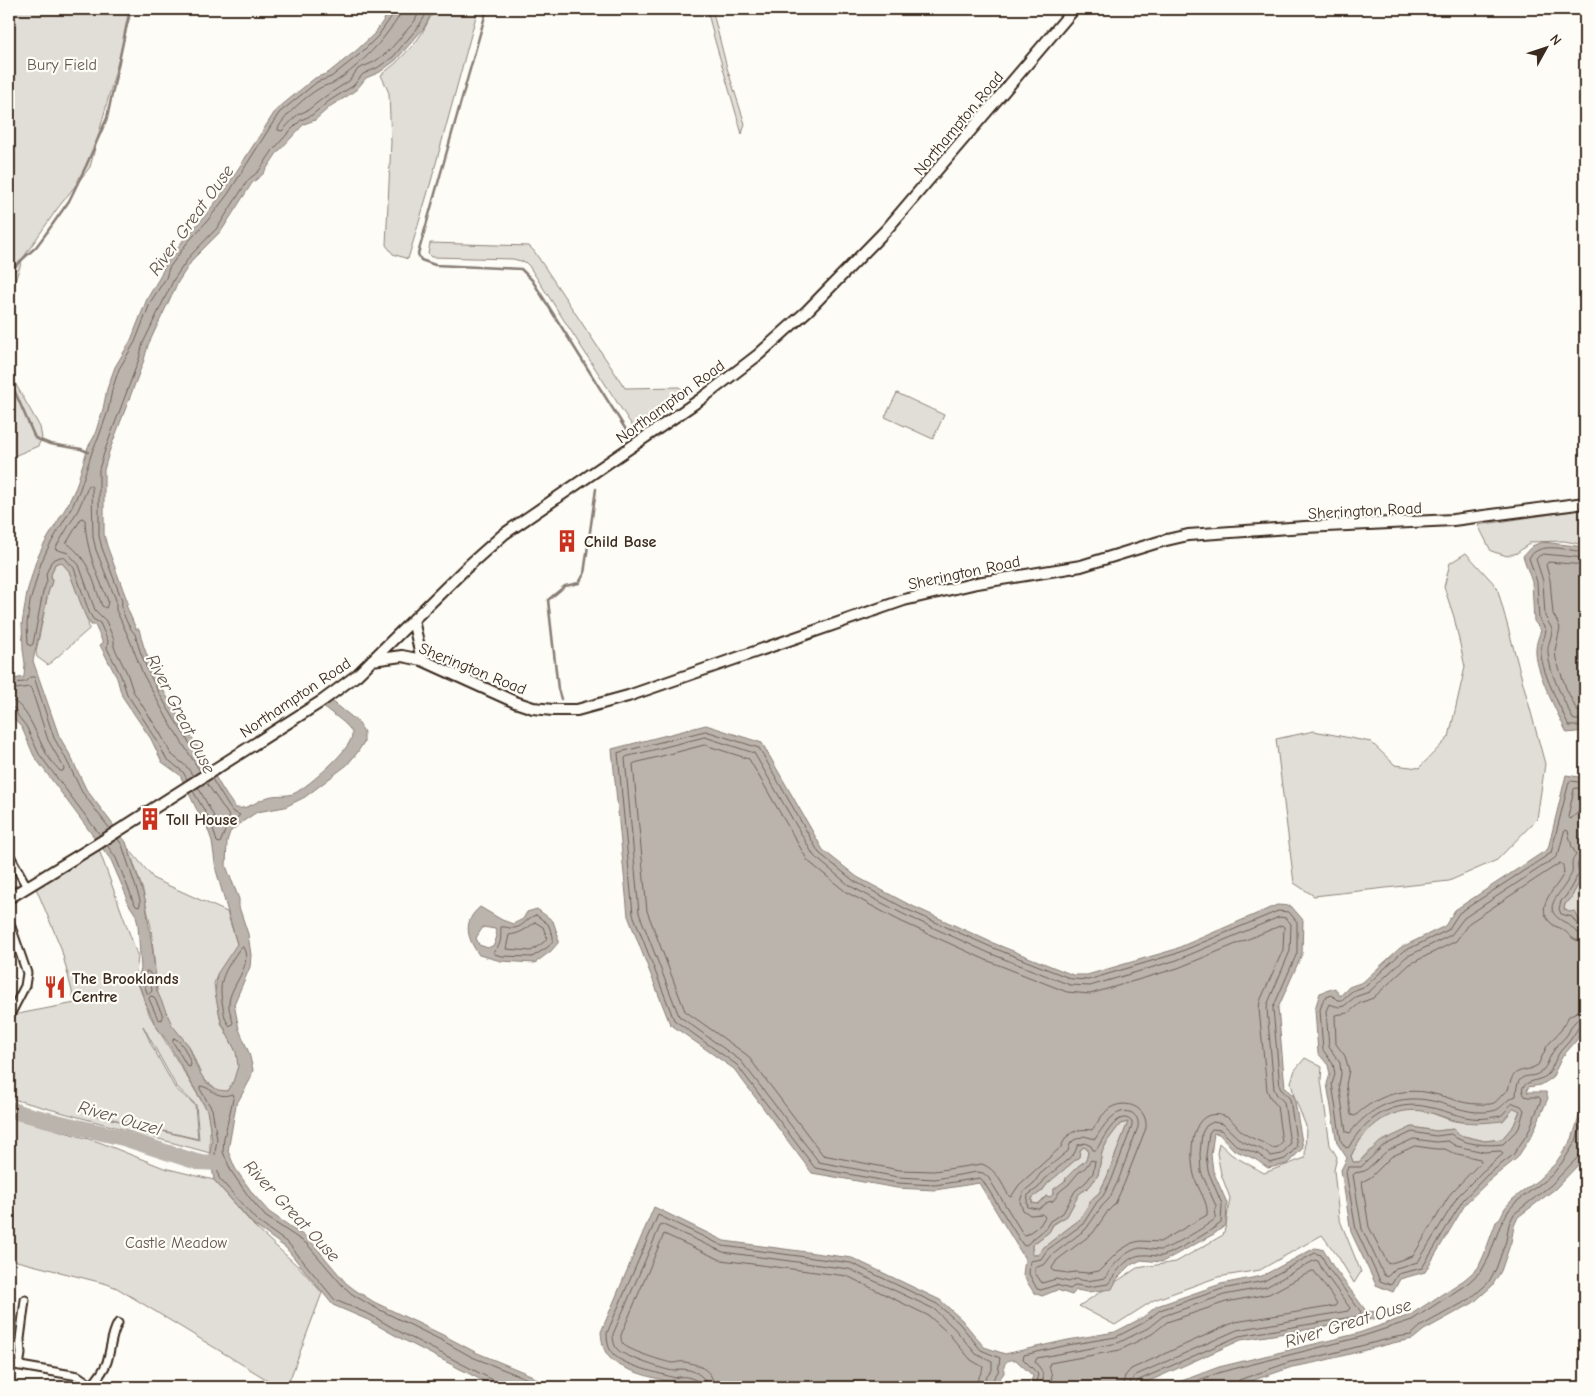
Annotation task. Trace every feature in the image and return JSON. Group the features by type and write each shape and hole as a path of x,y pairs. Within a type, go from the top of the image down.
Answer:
{"main road":[{"name":"Northampton Road","path":"9,898 322,701 357,675 467,567 504,534 701,399 758,355 807,311 886,230 1074,9"},
{"name":"Sherington Road","path":"372,660 402,656 422,660 515,702 533,708 577,710 628,696 904,600 977,583 1081,566 1188,535 1453,520 1585,503"},
{"path":"413,620 422,660"}],"street":[{"path":"9,854 27,888"},
{"path":"9,921 27,973 25,986 9,1017"},
{"path":"20,1366 20,1339 25,1300"},
{"path":"9,1364 78,1376 93,1386 107,1363 114,1330 118,1323"}],"green space":[{"name":"Bury Field","path":"9,9 132,9 90,167 57,209 23,258 9,298"},
{"path":"439,9 478,9 408,259 393,254 386,245 391,142 389,93 381,75 396,63 415,43 431,16"},
{"path":"707,9 712,9 727,68 745,124 742,134 715,41"},
{"path":"430,243 529,246 625,388 679,387 686,392 633,427 525,262 513,259 431,257 428,254"},
{"path":"9,365 15,383 40,427 42,438 38,446 9,458"},
{"path":"897,393 944,415 933,439 885,417"},
{"path":"1585,509 1585,545 1564,541 1531,542 1517,553 1507,556 1491,551 1478,525"},
{"path":"1466,553 1497,587 1545,764 1537,819 1497,860 1449,881 1314,896 1294,883 1276,739 1314,731 1371,742 1395,765 1419,768 1449,737 1465,667 1454,617 1444,587 1450,563"},
{"path":"61,561 69,571 89,629 48,665 37,657 36,652 52,581 51,575 55,564"},
{"path":"98,847 138,957 135,981 139,986 150,1016 207,1110 210,1125 210,1153 9,1098 9,1042 12,1032 9,1039 10,1019 18,1014 75,1003 61,948 36,888","holes":["143,1026 176,1086 196,1105 199,1140 95,1115 198,1139 195,1105 175,1088"]},
{"path":"129,849 154,879 227,912 238,952 217,975 214,984 221,1023 238,1055 239,1077 224,1094 217,1092 202,1077 189,1046 167,1022 157,991 151,927 143,891"},
{"path":"1585,872 1585,924 1564,909 1565,904 1570,899"},
{"path":"1305,1058 1322,1067 1321,1080 1330,1145 1337,1157 1334,1170 1339,1218 1361,1272 1354,1283 1322,1235 1260,1270 1218,1277 1154,1300 1115,1325 1079,1306 1137,1268 1176,1262 1223,1235 1230,1198 1221,1174 1217,1153 1219,1143 1232,1155 1264,1173 1305,1158 1306,1126 1294,1096 1291,1082 1295,1070"},
{"path":"1514,1108 1520,1110 1514,1125 1502,1139 1485,1141 1459,1135 1454,1129 1436,1131 1412,1127 1369,1151 1359,1162 1353,1162 1351,1156 1372,1126 1382,1119 1403,1110 1428,1112 1449,1120 1466,1122"},
{"name":"Castle Meadow","path":"9,1116 99,1142 164,1168 214,1180 254,1226 303,1271 322,1293 287,1387 279,1387 117,1288 9,1259"},
{"path":"1128,1122 1099,1193 1093,1198 1079,1220 1044,1247 1038,1255 1032,1255 1032,1245 1049,1232 1053,1225 1067,1216 1079,1194 1090,1186 1098,1175 1102,1152 1108,1140 1120,1124"},
{"path":"1084,1147 1088,1150 1084,1161 1066,1180 1053,1190 1053,1194 1050,1197 1046,1196 1038,1204 1032,1203 1032,1198 1079,1157 1080,1150"}],"water":[{"path":"391,9 437,9 431,14 424,28 396,60 380,72 366,78 357,89 332,105 315,120 304,124 277,153 263,174 252,183 222,230 193,259 178,282 148,345 109,452 104,470 104,534 128,603 126,605 136,629 139,629 157,679 236,808 248,806 271,796 295,793 319,775 338,757 351,739 352,733 344,723 323,707 332,701 358,722 364,732 364,742 347,765 305,797 285,807 257,812 230,832 227,841 226,866 239,899 239,907 248,934 251,955 250,967 234,1004 239,1029 249,1053 253,1070 250,1080 236,1105 228,1151 235,1168 253,1194 269,1212 310,1240 346,1283 355,1290 374,1302 475,1352 533,1376 545,1387 495,1387 368,1320 333,1305 286,1248 254,1225 214,1180 210,1153 212,1140 207,1110 167,1041 156,1026 137,979 141,969 136,915 126,900 127,897 111,860 34,756 22,728 14,719 9,707 9,680 24,677 22,624 27,592 36,561 76,487 88,447 94,437 115,367 131,340 147,299 165,265 224,191 276,110 315,78 328,73 375,33","holes":["61,562 69,571 85,615 91,625 95,625 103,643 100,645 117,678 122,696 151,739 162,762 180,775 206,824 212,841 216,870 237,944 217,974 215,993 221,1021 236,1052 238,1066 233,1082 227,1091 218,1090 206,1082 198,1070 189,1046 172,1025 157,991 145,899 126,842 86,789 59,736 33,661 55,564"]},
{"path":"1542,542 1585,547 1585,731 1567,733 1547,691 1536,658 1536,647 1541,630 1534,621 1532,582 1523,556 1532,546"},
{"path":"706,725 762,743 823,850 857,877 908,904 993,943 1073,975 1087,975 1173,950 1277,905 1291,906 1303,920 1302,954 1278,1008 1285,1088 1294,1096 1303,1148 1287,1164 1268,1168 1255,1159 1234,1150 1219,1134 1214,1133 1211,1155 1213,1171 1227,1203 1226,1225 1214,1234 1162,1262 1141,1260 1131,1265 1117,1279 1112,1289 1088,1292 1076,1290 1072,1295 1057,1290 1042,1296 1034,1293 1023,1275 1025,1259 979,1183 935,1190 897,1188 812,1173 734,1069 670,1024 628,916 612,749","holes":["1128,1122 1099,1193 1093,1198 1079,1220 1044,1247 1038,1255 1032,1255 1032,1245 1049,1232 1053,1224 1067,1216 1079,1194 1090,1186 1098,1175 1102,1152 1108,1140 1120,1124","1084,1147 1088,1150 1084,1161 1066,1180 1053,1190 1053,1194 1050,1197 1047,1196 1038,1204 1032,1203 1032,1198 1079,1157 1080,1150"]},
{"path":"1566,775 1585,778 1585,820 1580,831 1584,847 1582,868 1585,872 1570,900 1565,904 1564,909 1569,912 1575,911 1580,922 1585,924 1585,1025 1576,1041 1562,1057 1552,1078 1541,1085 1528,1087 1527,1092 1546,1092 1548,1098 1532,1135 1517,1158 1466,1203 1425,1272 1400,1279 1393,1292 1376,1285 1351,1232 1341,1170 1347,1158 1337,1143 1327,1084 1330,1074 1328,1065 1318,1053 1315,1009 1320,993 1335,988 1340,996 1349,987 1363,982 1400,948 1445,926 1455,910 1548,849","holes":["1514,1108 1520,1111 1514,1125 1502,1139 1485,1141 1459,1135 1454,1129 1436,1131 1412,1127 1380,1142 1359,1162 1353,1162 1351,1156 1364,1135 1372,1127 1392,1114 1403,1111 1428,1112 1470,1123 1503,1121"]},
{"path":"480,907 513,924 523,919 527,912 537,909 553,921 558,936 558,943 535,963 501,961 479,955 469,936 468,930 474,913","holes":["483,927 495,929 497,936 494,945 488,948 479,945 476,938"]},
{"path":"1585,1061 1585,1156 1555,1189 1518,1217 1501,1271 1492,1286 1473,1303 1424,1330 1413,1339 1292,1367 1234,1387 1171,1387 1179,1382 1219,1367 1356,1334 1410,1315 1464,1280 1478,1268 1496,1222 1505,1208 1555,1164 1572,1139 1580,1114"},
{"name":"River Great Ouse","path":"654,1207 724,1241 852,1258 940,1300 962,1320 984,1347 1005,1354 1115,1332 1142,1318 1157,1306 1221,1284 1262,1276 1315,1248 1324,1250 1332,1265 1366,1311 1376,1312 1381,1318 1241,1340 1136,1387 1029,1387 1033,1376 1016,1360 1006,1362 1004,1373 995,1385 1002,1387 698,1387 681,1381 677,1384 641,1374 615,1363 603,1346 601,1332"}],"waterway":[{"path":"9,290 14,267 36,247 69,201 107,118 130,9"},
{"path":"487,9 418,254 421,260 435,265 521,269 532,280 628,433"},
{"path":"9,378 35,438 50,444 88,452"},
{"path":"561,699 558,689 548,600 565,586 579,583 584,574 596,489"},
{"name":"River Ouzel","path":"9,1108 20,1113 123,1138 197,1162 219,1163"}],"place":[{"name":"Child Base","path":"567,541"},
{"name":"Toll House","path":"150,819"},
{"name":"The Brooklands Centre","path":"55,987"}]}
